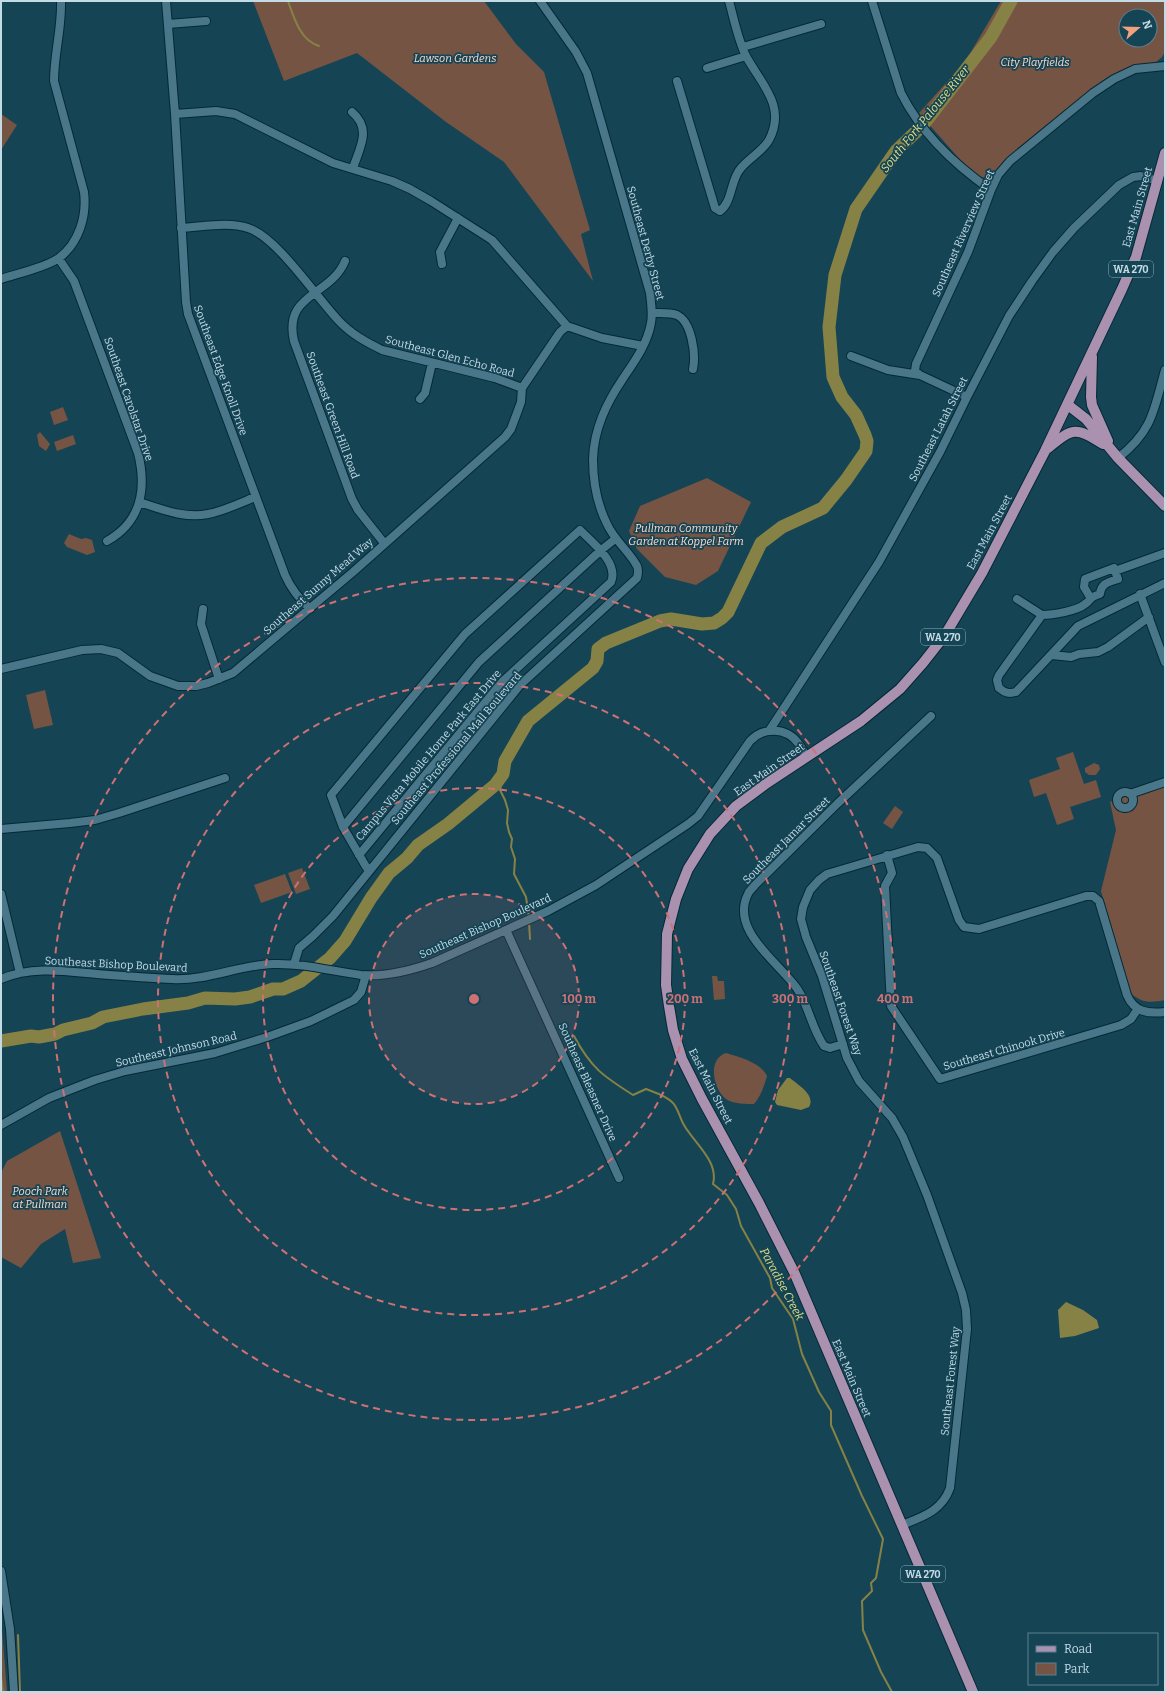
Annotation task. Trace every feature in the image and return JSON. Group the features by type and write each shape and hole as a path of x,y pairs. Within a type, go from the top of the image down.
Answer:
{"main road":[{"name":"East Main Street","path":"973,1692 794,1272 759,1203 687,1071 673,1030 669,1006 666,985 667,934 676,899 688,869 710,834 736,806 767,782 861,721 900,688 924,663 945,635 982,573 1045,451 1122,289 1136,257 1165,153"},
{"path":"1092,352 1090,390 1092,406 1102,425 1110,449"},
{"path":"1068,405 1086,419 1118,458 1165,506"},
{"path":"1045,451 1064,436 1078,431 1086,434 1110,449"}],"street":[{"path":"1,279 59,259 72,243 81,228 85,202 54,81 54,65 61,16 61,1"},
{"name":"Southeast Edge Knoll Drive","path":"166,1 188,314 255,497 290,587 310,609"},
{"name":"Southeast Derby Street","path":"540,1 576,52 587,73 648,285 652,313 651,324 643,346 637,359 609,402 600,419 594,445 593,470 596,494 606,524 615,539"},
{"path":"678,81 715,208 720,211 725,207 728,201 735,177 741,167 762,149 773,129 775,118 774,105 769,92 746,56 742,47 729,1"},
{"path":"872,1 901,93 908,106 946,154 966,173 991,190"},
{"path":"168,24 206,21"},
{"path":"742,47 821,24"},
{"path":"706,68 746,56"},
{"name":"Southeast Riverview Street","path":"920,375 915,371 916,364 968,252 998,175 1010,161 1093,93 1114,79 1135,69 1165,66"},
{"path":"175,114 216,111 235,114 333,163 353,168 404,186 492,240 567,326 602,338 643,346"},
{"path":"352,112 361,122 363,130 363,137 353,168"},
{"name":"Southeast Latah Street","path":"769,731 879,562 940,452 1009,316 1053,252 1083,218 1126,180 1141,176 1158,181"},
{"path":"442,264 440,252 458,218"},
{"name":"Southeast Glen Echo Road","path":"181,228 235,225 248,228 262,235 276,246 340,322 368,343 382,350 495,378 522,388"},
{"name":"Southeast Carolstar Drive","path":"59,259 74,281 138,452 142,470 142,486 139,502 126,527 119,534 107,541"},
{"name":"Southeast Green Hill Road","path":"345,261 341,270 302,303 293,318 291,329 294,342 352,499 358,510 384,543"},
{"path":"652,313 670,314 684,320 688,328 695,358 693,369"},
{"name":"Southeast Sunny Mead Way","path":"1,669 82,650 101,649 118,652 150,676 178,686 196,686 233,673 310,609 505,437 511,428 521,402 522,388 560,332 567,326"},
{"path":"851,356 888,370 920,375 967,397"},
{"path":"420,399 425,393 432,363"},
{"path":"1118,458 1136,443 1149,425 1165,370"},
{"path":"139,502 174,513 192,516 209,514 255,497"},
{"name":"Campus Vista Mobile Home Park East Drive","path":"343,827 331,795 471,629 580,530 612,566 614,575 611,582 502,682 359,855"},
{"path":"369,871 343,827 479,662 615,539"},
{"name":"Southeast Professional Mall Boulevard","path":"298,965 299,948 333,916 520,685 637,578 637,567 615,539"},
{"path":"1115,571 1165,553"},
{"path":"1017,599 1042,615 1054,615 1085,604 1090,597 1100,594 1101,588 1105,584 1118,579 1114,568 1085,579 1084,587 1090,597"},
{"path":"1042,615 999,675 997,680 999,688 1007,693 1016,692 1078,626 1140,594 1165,583"},
{"path":"1140,594 1165,662"},
{"path":"203,609 201,624 219,679"},
{"path":"1052,654 1075,656 1079,654 1098,652 1108,647 1149,617"},
{"path":"1062,644 1061,651 1062,654 1066,656"},
{"name":"Southeast Jamar Street","path":"842,1044 830,1048 824,1046 798,990 754,940 746,926 744,910 747,895 755,885 837,804 931,716"},
{"path":"769,731 781,732 790,736 798,742 806,757"},
{"name":"Southeast Bishop Boulevard","path":"1,979 36,970 184,980 206,977 251,966 298,965 366,975 395,973 418,968 539,916 596,885 688,824 698,816 750,741 760,733 769,731"},
{"path":"1,829 70,824 95,820 225,778"},
{"path":"1130,794 1165,782"},
{"name":"Southeast Forest Way","path":"902,1525 936,1510 945,1500 950,1488 967,1319 958,1281 927,1195 908,1149 892,1118 859,1081 847,1058 822,976 803,929 803,906 810,890 827,874 887,855 922,847 931,851 938,858 959,920 964,927 970,929 979,929 1086,896 1097,898 1127,996 1137,1010"},
{"name":"Southeast Chinook Drive","path":"887,855 892,873 885,886 891,1006 940,1079 1121,1025 1130,1019 1137,1010"},
{"path":"1,894 20,973"},
{"name":"Southeast Bleasner Drive","path":"506,930 619,1178"},
{"name":"Southeast Johnson Road","path":"1,1125 49,1098 95,1080 125,1071 221,1051 311,1020 354,1000 361,992 366,975"},
{"path":"1137,1010 1153,1013 1165,1012"},
{"path":"1,1571 10,1629 14,1692"}],"green space":[{"name":"Lawson Gardens","path":"253,1 484,1 516,44 544,72 590,230 581,234 593,281 504,162 446,122 357,53 284,81"},
{"name":"City Playfields","path":"1001,1 1165,1 1165,52 1162,57 1150,67 1114,79 998,175 980,178 970,171 919,113 965,62"},
{"path":"1,114 17,125 1,150"},
{"path":"63,407 68,420 54,425 50,412"},
{"path":"40,432 50,444 46,451 39,446 37,435"},
{"path":"73,435 76,444 57,451 54,442"},
{"name":"Pullman Community Garden at Koppel Farm","path":"707,478 751,502 718,571 696,585 665,577 637,549 629,531 640,506"},
{"path":"69,534 81,539 86,538 92,540 95,552 87,555 67,547 64,543"},
{"path":"45,690 53,725 34,729 26,695"},
{"path":"1073,752 1084,784 1096,780 1101,797 1070,807 1074,819 1057,825 1046,793 1034,797 1029,780 1060,769 1056,758"},
{"path":"1094,763 1099,765 1100,769 1096,775 1089,775 1085,772 1085,768"},
{"path":"1165,783 1165,1000 1150,1002 1138,999 1130,993 1101,891 1116,830 1110,802"},
{"path":"895,806 903,812 892,829 883,823"},
{"path":"302,868 310,889 296,894 288,873"},
{"path":"285,874 292,892 261,903 254,885"},
{"path":"712,976 717,976 718,981 724,981 725,999 714,1000"},
{"path":"726,1053 755,1064 764,1071 767,1076 760,1094 754,1104 732,1102 721,1094 715,1082 714,1068 716,1061 720,1056"},
{"name":"Pooch Park at Pullman","path":"60,1131 101,1258 73,1263 65,1229 41,1244 21,1268 1,1257 1,1173 7,1161"},
{"path":"1,1618 7,1692 1,1692"}],"shaded area":[{"path":"787,1078 790,1078 808,1094 811,1103 809,1107 801,1110 777,1105 775,1102 778,1090"},
{"path":"1066,1302 1083,1310 1097,1320 1099,1328 1075,1336 1060,1338 1058,1310"}],"waterway":[{"path":"288,1 295,21 302,34 312,43 319,46"},
{"name":"South Fork Palouse River","path":"1,1041 55,1034 63,1030 92,1023 103,1017 143,1009 188,1003 205,998 235,999 250,997 273,989 283,989 301,981 330,958 345,941 371,898 389,873 407,858 418,845 448,824 495,785 503,774 505,761 528,721 593,668 597,661 598,649 606,643 660,621 671,619 702,624 714,623 728,612 761,543 782,527 823,508 846,480 866,451 867,441 865,435 856,415 842,397 833,377 829,327 835,275 856,209 896,151 923,125 991,37 1011,1"},
{"name":"Paradise Creek","path":"503,774 500,790 508,810 507,823 512,839 511,847 515,859 514,874 526,897 529,917"},
{"name":"Paradise Creek","path":"529,922 530,939"},
{"name":"Paradise Creek","path":"574,1036 592,1064 633,1095 646,1089 664,1096 675,1105 688,1132 709,1160 714,1176 713,1184 727,1195 736,1209 741,1226 770,1278 772,1288 793,1319 802,1354 819,1392 831,1411 831,1425 862,1496 883,1539 876,1578 871,1583 872,1591 862,1601 863,1630 881,1672 892,1692"},
{"path":"18,1635 20,1692"},
{"path":"1,1676 3,1692"}]}
